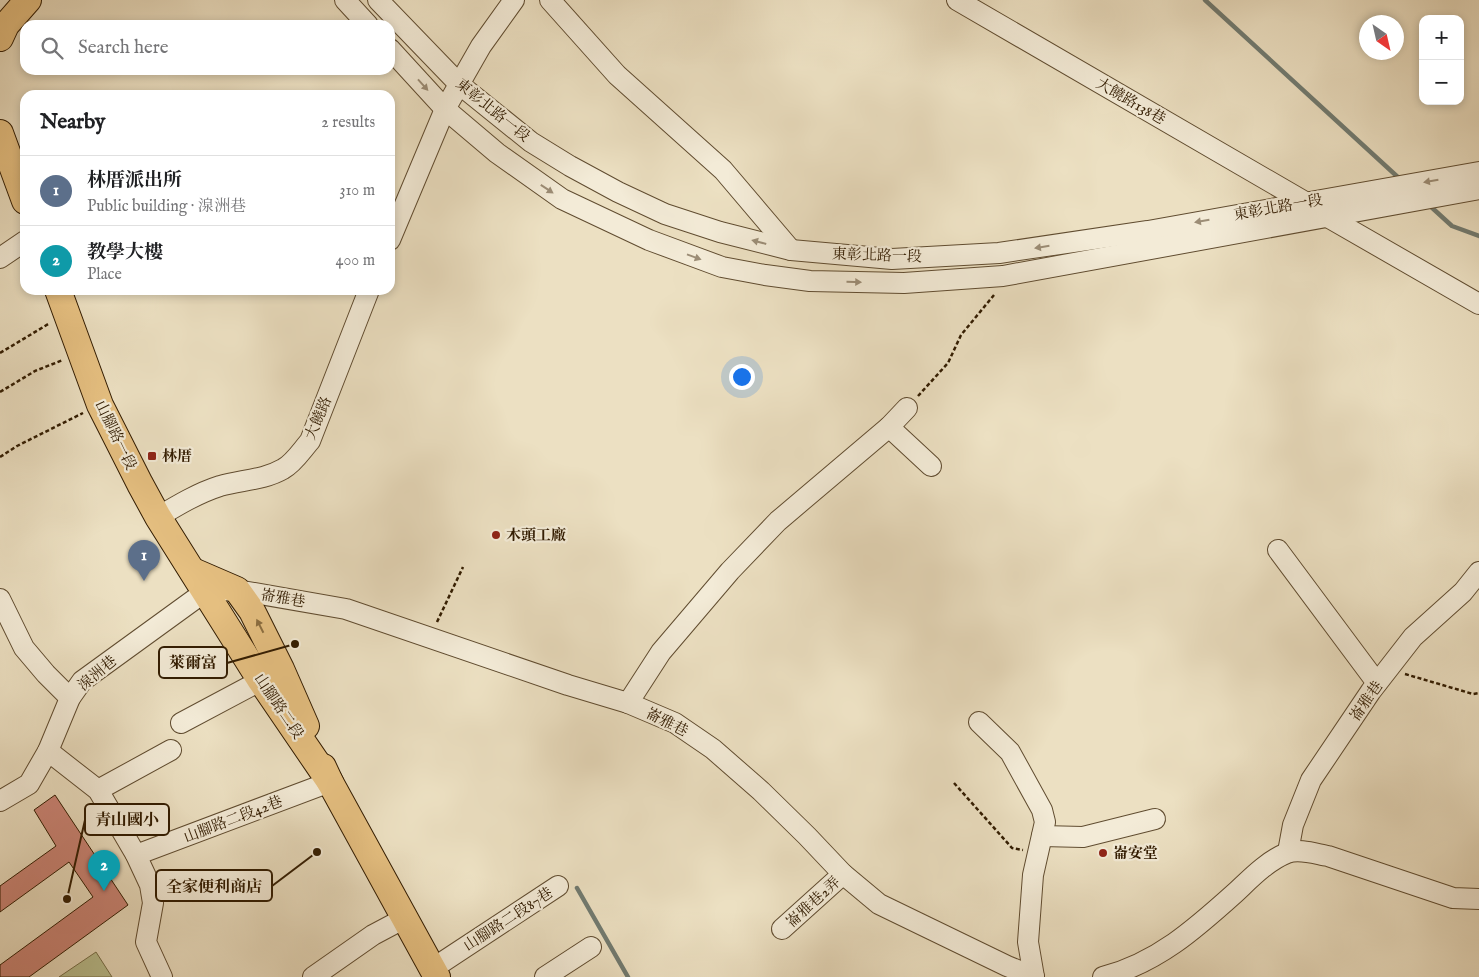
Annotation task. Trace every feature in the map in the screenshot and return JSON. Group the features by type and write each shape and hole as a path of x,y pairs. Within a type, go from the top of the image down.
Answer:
{"main road":[{"path":"0,21 27,0"},
{"path":"0,38 6,25 27,0"},
{"path":"0,133 20,187"},
{"name":"山腳路一段","path":"62,301 100,405 135,476 158,517 199,581"},
{"path":"199,581 237,590"},
{"name":"山腳路二段","path":"199,581 271,675 435,973"},
{"name":"山腳路二段","path":"237,590 252,611 271,675"}],"street":[{"path":"345,0 363,20"},
{"name":"東彰北路一段","path":"378,0 459,84 531,142 570,166 618,192 665,214 720,232 791,250 892,259 1000,253 1148,231 1479,172"},
{"path":"395,228 445,109 481,46 514,0"},
{"path":"550,0 617,75 723,170 791,250"},
{"name":"大饒路138巷","path":"957,0 1479,304"},
{"name":"東彰北路一段","path":"395,54 445,109 497,153 554,194 649,240 722,267 810,281 904,283 1003,276 1479,189"},
{"path":"0,258 20,244"},
{"name":"大饒路","path":"158,517 188,499 221,486 261,478 284,468 296,457 310,441 367,295"},
{"path":"628,703 660,652 730,571 778,521 889,427 906,408"},
{"path":"889,427 931,466"},
{"path":"1278,550 1383,676"},
{"name":"崙雅巷","path":"1288,852 1293,825 1311,780 1383,676 1413,637 1471,594 1479,572"},
{"name":"湶洲巷","path":"0,801 29,784 48,751 70,698 82,681 199,581"},
{"name":"崙雅巷","path":"237,590 346,609 568,685 628,703 675,723 713,749 788,817 843,874 878,904 1034,977"},
{"path":"0,599 24,648 70,698"},
{"path":"181,723 271,675"},
{"path":"979,722 1010,752 1042,810 1045,822 1033,875 1028,942 1034,977"},
{"path":"98,790 171,750"},
{"path":"48,751 98,790 136,855 150,885 153,903 146,942 162,977"},
{"name":"山腳路二段42巷","path":"136,855 330,782"},
{"path":"1040,845 1083,837 1155,819"},
{"path":"1103,977 1146,962 1191,932 1266,866 1288,852 1307,852 1328,856 1453,898 1479,899"},
{"name":"崙雅巷2弄","path":"782,930 843,874"},
{"name":"山腳路二段87巷","path":"435,973 558,886"},
{"path":"312,977 373,935 405,918"},
{"path":"545,977 591,948"}],"path":[{"path":"906,408 948,363 961,335 994,295"},
{"path":"0,353 62,301"},
{"path":"0,392 35,371 81,353"},
{"path":"0,457 17,446 100,405"},
{"path":"429,637 463,567"},
{"path":"1383,676 1473,694 1479,693"},
{"path":"954,783 1012,848 1040,845"}],"green space":[{"path":"96,952 112,977 59,977"}],"building":[{"path":"55,795 128,905 29,977 0,977 0,965 93,897 69,862 0,912 0,886 56,846 34,810"}],"waterway":[{"path":"1205,0 1401,180"},
{"path":"1429,205 1452,226 1479,236"},
{"path":"577,888 628,977"}],"place":[{"name":"林厝","path":"152,456"},
{"name":"木頭工廠","path":"496,535"},
{"name":"林厝派出所","path":"144,581"},
{"name":"萊爾富","path":"295,644"},
{"name":"全家便利商店","path":"317,852"},
{"name":"崙安堂","path":"1103,853"},
{"name":"教學大樓","path":"104,891"},
{"name":"青山國小","path":"67,899"}]}
